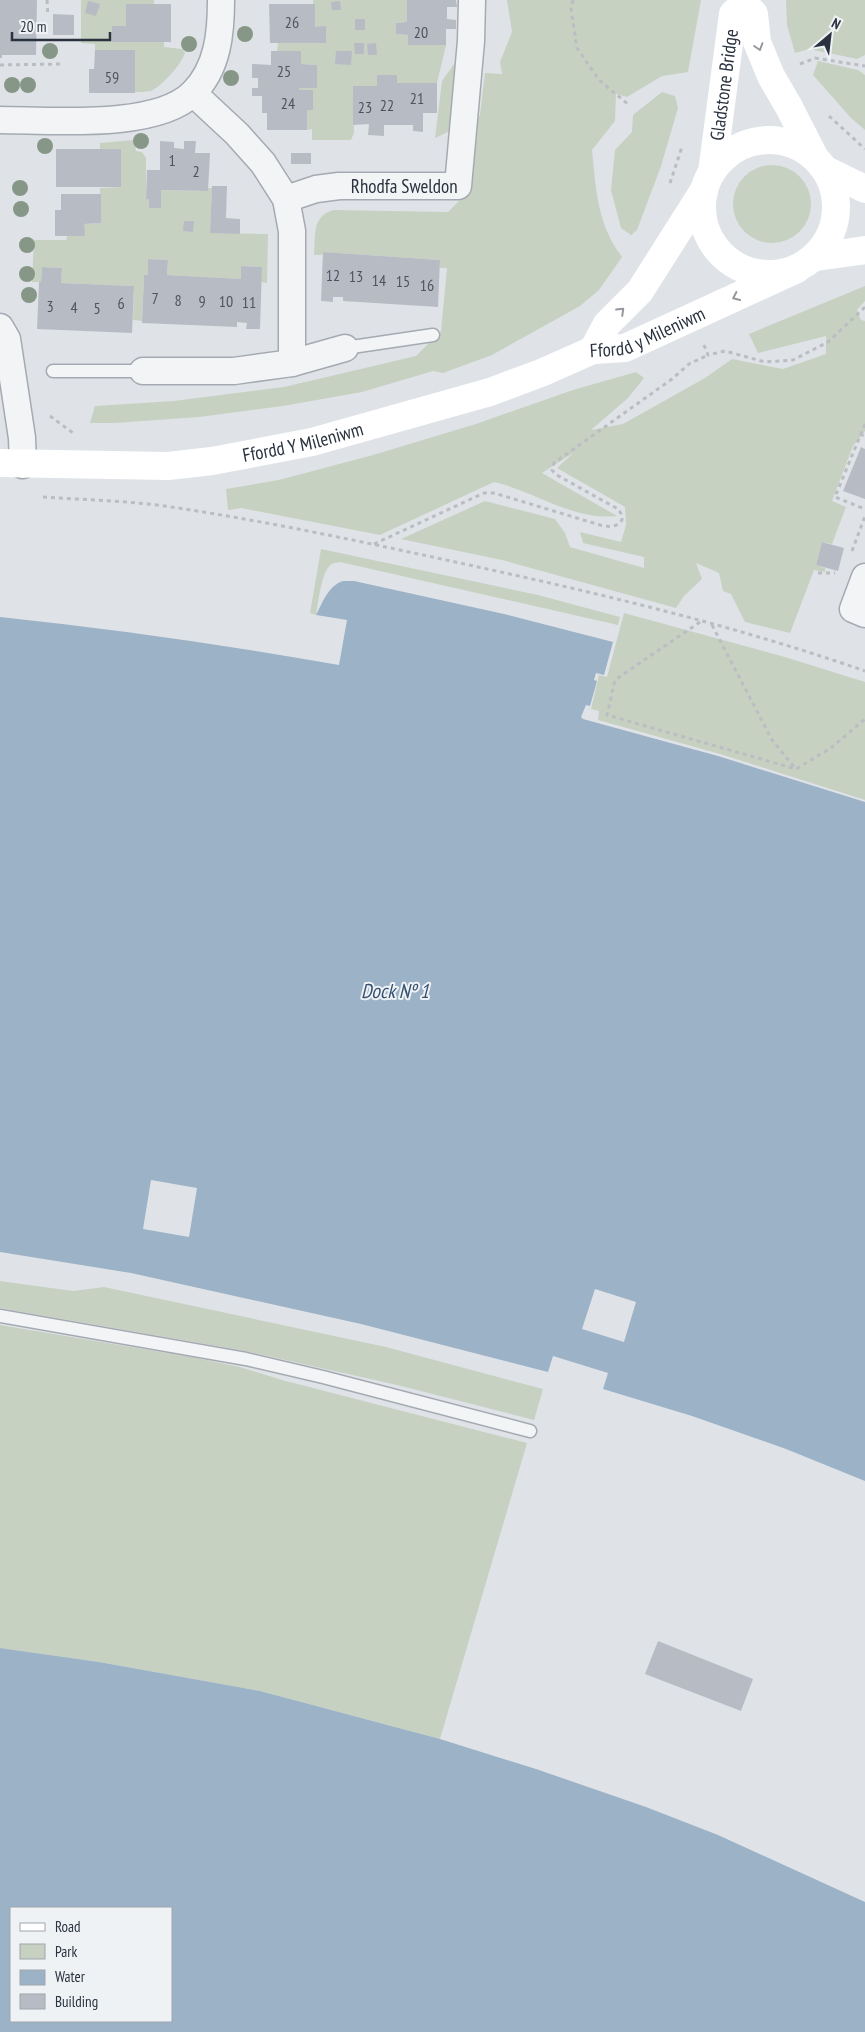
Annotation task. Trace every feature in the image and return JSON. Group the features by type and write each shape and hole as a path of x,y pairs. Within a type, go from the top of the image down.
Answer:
{"street":[{"path":"0,120 113,120 140,117 174,106 193,93 204,78 218,45 221,0"},
{"name":"Rhodfa Sweldon","path":"286,200 316,189 339,186 458,186 472,41 472,0"},
{"name":"Gladstone Bridge","path":"708,181 733,14 744,1 754,14 757,42 771,76 820,163"},
{"path":"193,93 237,134 262,164 286,200 292,232 292,363"},
{"path":"820,163 834,188 837,206 835,225 827,242 806,263 775,274 753,273 733,264 717,250 706,231 702,210 708,181 725,156 741,146 760,140 779,140 797,144 820,163 865,189"},
{"name":"Ffordd y Mileniwm","path":"593,350 607,324 640,291 708,181"},
{"name":"Ffordd y Mileniwm","path":"593,350 625,348 806,263 865,250"},
{"path":"0,327 7,339 22,438 12,464"},
{"path":"143,371 234,371 292,363 345,348"},
{"name":"Ffordd Y Mileniwm","path":"12,464 168,466 212,461 312,442 490,392 541,373 593,350"},
{"path":"865,576 852,609 865,614"}],"lane":[{"path":"345,348 433,335"},
{"path":"53,371 143,371"},
{"path":"0,1316 246,1359 530,1431"}],"path":[{"path":"47,0 48,16"},
{"path":"573,0 571,8 577,48 599,80 629,105"},
{"path":"797,65 815,58 865,66"},
{"path":"0,65 63,64"},
{"path":"824,110 865,148"},
{"path":"669,185 683,145"},
{"path":"373,544 484,493 494,493 600,525 610,527 617,525 622,520 622,515 618,509 555,474 552,470 554,463 672,379 689,364 708,355 725,351 765,362 792,360 828,342 865,307"},
{"path":"701,338 708,355"},
{"path":"46,413 58,424 75,433"},
{"path":"865,424 835,497 865,509"},
{"path":"860,434 865,436"},
{"path":"38,496 176,507 373,544 530,578 701,621 791,645 865,671"},
{"path":"701,621 615,680 607,715 796,769 831,748 865,719"},
{"path":"711,624 772,740 796,769"}],"green space":[{"path":"81,0 154,0 154,4 126,4 126,26 112,26 112,42 164,42 164,47 182,49 185,52 183,57 171,74 156,88 151,91 135,92 135,50 95,50 95,44 81,43"},
{"path":"313,0 407,0 407,22 396,23 396,34 408,35 408,45 446,45 437,83 397,83 397,75 377,75 377,86 353,87 354,133 351,140 312,140 312,129 307,130 307,110 313,110 313,90 299,90 299,88 316,88 317,65 301,64 301,51 277,51 278,43 326,43 326,27 315,27"},
{"path":"507,0 701,0 688,72 662,76 627,97 616,94 615,121 592,150 599,206 607,232 622,257 599,290 580,306 492,355 443,373 433,371 362,392 283,406 199,417 90,423 95,406 174,401 284,387 416,356 441,331 447,268 440,268 440,260 323,252 322,255 314,255 316,228 321,217 333,210 448,212 465,195 469,132 480,115 485,73 502,74 500,62 512,32"},
{"path":"786,0 865,0 865,55 857,59 809,49 795,53 787,25"},
{"path":"818,61 858,70 865,75 865,130 851,118 813,75"},
{"path":"454,64 473,77 450,131 435,138 442,81"},
{"path":"662,92 675,96 678,108 661,166 637,230 631,235 621,228 611,190 615,150 632,132 633,115"},
{"path":"134,140 136,151 142,152 146,158 146,199 149,199 149,208 161,208 161,190 208,191 208,188 212,188 210,233 268,234 267,283 261,282 262,267 241,266 241,279 167,275 168,260 148,259 148,275 144,275 142,321 133,320 134,286 61,283 62,268 42,267 41,282 32,282 34,240 66,240 67,236 84,236 84,224 101,223 100,188 121,187 121,150 100,149 100,143"},
{"path":"772,165 787,168 800,176 808,189 811,204 808,219 800,232 787,240 772,243 757,240 744,232 736,219 733,204 736,189 744,176 757,168"},
{"path":"865,286 865,301 857,310 861,320 865,321 865,431 853,446 832,501 846,507 832,544 822,542 816,565 825,568 825,572 814,570 790,633 745,622 731,594 723,591 719,573 696,563 702,579 684,596 676,608 502,560 401,539 485,501 555,519 565,533 570,547 644,568 644,557 583,543 580,532 621,542 626,525 625,507 557,468 573,453 542,473 617,516 585,514 570,510 494,482 380,535 241,508 228,510 226,489 279,480 373,455 476,424 573,390 636,372 644,378 628,398 591,430 623,424 705,378 732,359 783,369 826,354 826,336 758,353 749,334"},
{"path":"321,549 538,595 620,617 618,625 340,562 332,564 326,572 316,615 310,613"},
{"path":"624,613 785,657 865,682 865,800 720,754 598,720 599,711 591,709 599,675 607,677"},
{"path":"0,1281 73,1291 104,1287 386,1347 543,1389 534,1420 397,1385 240,1350 0,1308"},
{"path":"0,1325 240,1367 282,1380 527,1443 440,1739 260,1691 99,1662 0,1648"}],"water":[{"name":"Dock Nº 1","path":"343,581 354,581 504,614 613,642 604,675 596,673 594,680 597,681 590,706 586,705 581,717 583,719 718,756 865,802 865,1481 786,1449 692,1416 603,1389 608,1373 553,1356 548,1372 361,1324 131,1273 0,1252 0,617 170,638 339,665 347,620 316,615 333,587"},
{"path":"0,1648 99,1662 260,1691 440,1739 536,1769 646,1807 718,1835 865,1902 865,2032 0,2032"}],"pier":[{"path":"151,1180 197,1188 189,1237 143,1229"},
{"path":"595,1289 636,1302 624,1342 582,1329"}],"building":[{"path":"0,0 37,0 36,55 2,55 2,58 0,58"},
{"path":"407,0 456,0 457,7 447,7 447,19 456,20 456,29 446,29 446,45 408,45 408,35 396,34 396,23 407,22"},
{"path":"88,1 100,4 96,16 85,13"},
{"path":"340,1 341,10 332,10 331,2"},
{"path":"126,4 171,4 171,42 112,42 112,26 126,26"},
{"path":"269,4 315,4 315,27 326,26 326,43 270,43"},
{"path":"53,14 74,15 74,35 53,35"},
{"path":"355,19 365,19 365,30 355,30"},
{"path":"354,43 364,43 364,54 355,54"},
{"path":"376,43 377,55 368,55 367,44"},
{"path":"95,50 135,50 135,93 89,93 89,69 94,69"},
{"path":"271,51 301,51 301,64 317,65 317,88 299,88 299,90 313,90 313,110 307,110 307,130 267,130 267,113 262,113 262,96 252,96 252,88 258,88 258,78 252,78 252,64 271,65"},
{"path":"336,51 352,51 351,65 335,64"},
{"path":"377,75 397,75 397,83 437,83 437,113 423,113 423,132 413,131 413,125 384,125 384,136 368,135 369,124 353,125 353,86 377,86"},
{"path":"160,141 174,142 174,148 184,149 184,141 196,141 195,153 210,153 208,191 161,190 161,208 149,208 149,199 146,199 147,170 160,170"},
{"path":"56,149 121,149 121,187 56,187"},
{"path":"291,153 311,153 311,164 291,164"},
{"path":"212,186 227,186 226,218 240,219 240,234 210,233"},
{"path":"61,194 101,194 101,223 84,224 85,236 55,236 55,210 61,210"},
{"path":"184,221 194,221 193,232 183,231"},
{"path":"323,252 440,260 438,307 343,301 343,297 333,297 333,302 321,301"},
{"path":"148,259 168,260 167,275 241,279 241,266 262,267 260,329 246,329 247,323 237,322 237,327 142,323 144,275 148,275"},
{"path":"42,267 62,268 61,283 134,286 132,333 37,329 39,282 41,282"},
{"path":"861,447 865,449 865,499 843,491"},
{"path":"822,542 844,548 838,571 816,565"},
{"path":"658,1641 753,1679 741,1711 645,1674"}]}
